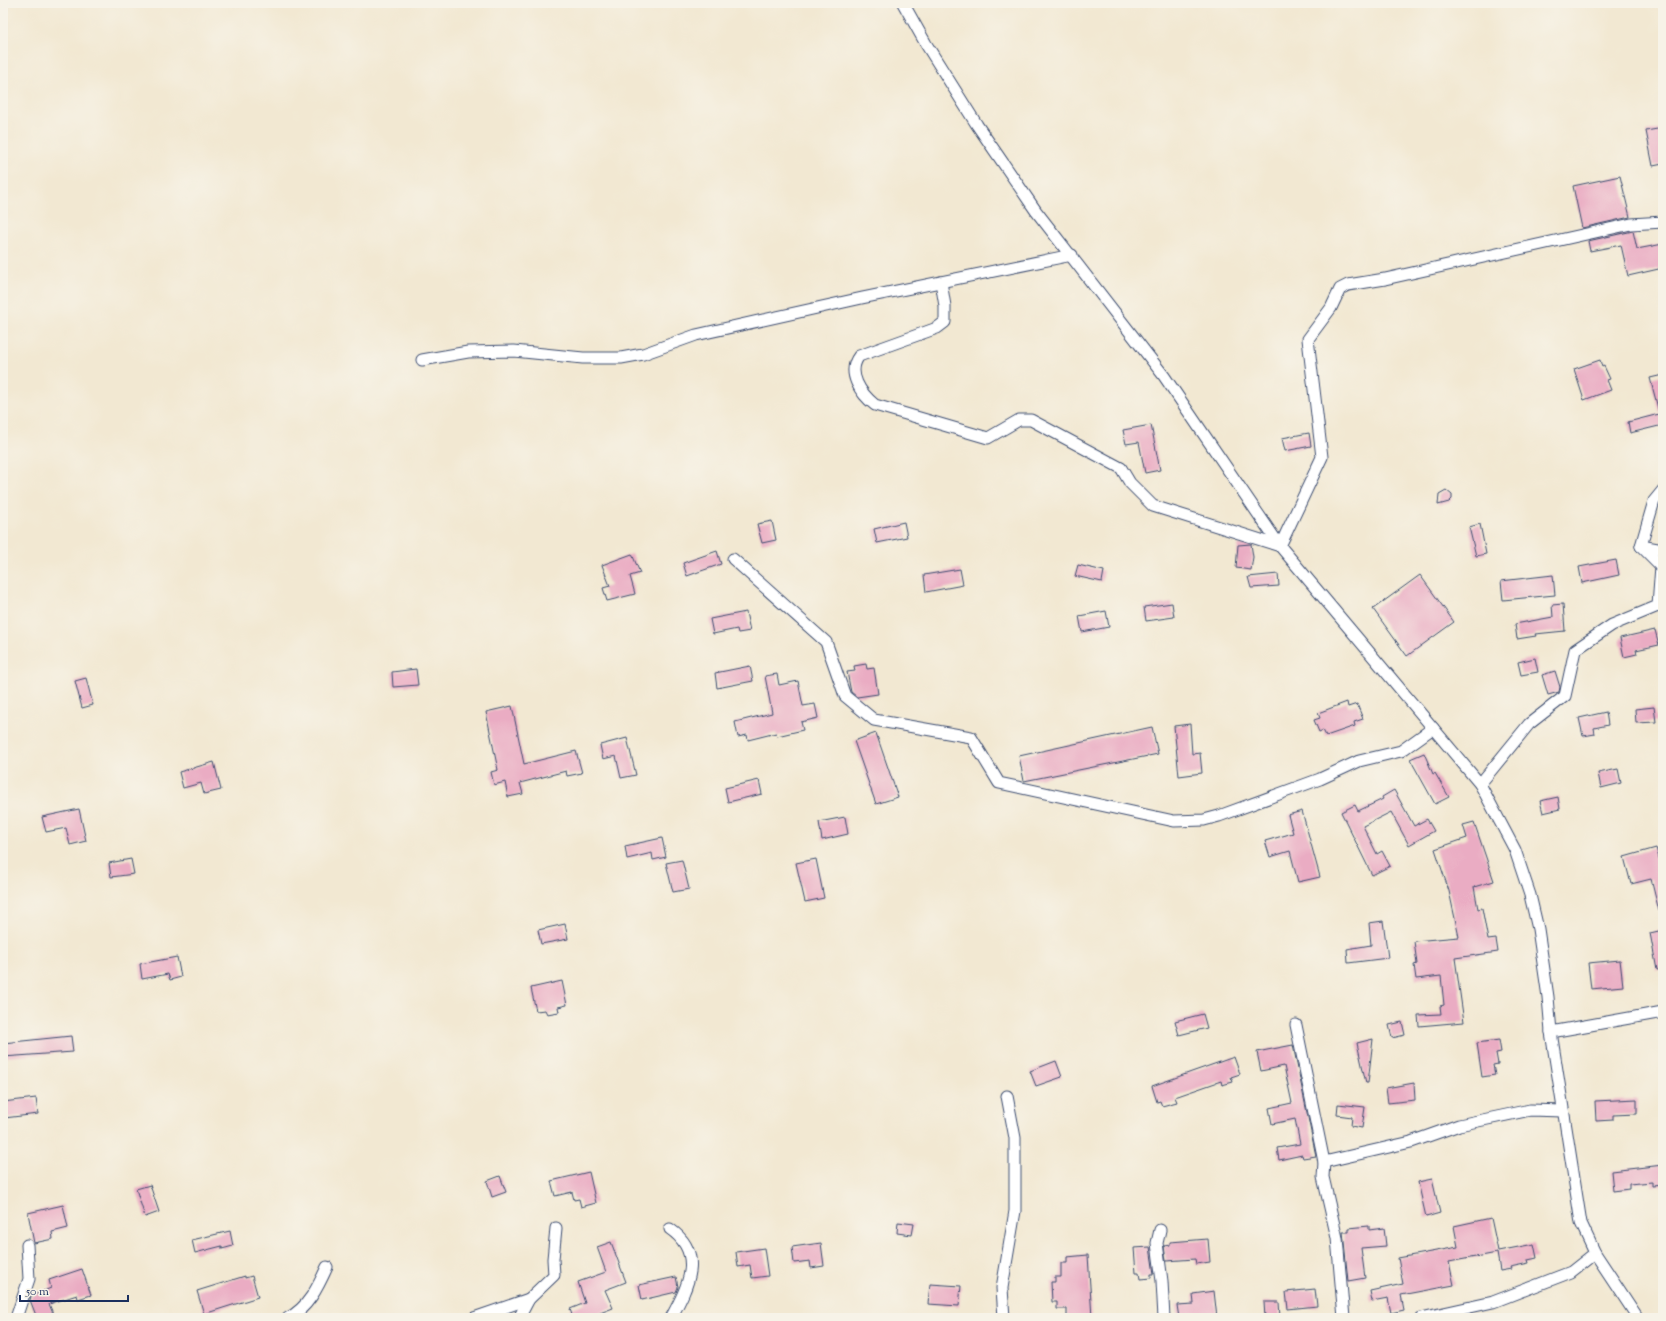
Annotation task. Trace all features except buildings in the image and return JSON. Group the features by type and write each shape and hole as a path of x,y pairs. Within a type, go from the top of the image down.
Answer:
{"street":[{"path":"903,3 926,44 1036,211 1072,255 1164,376 1280,546 1480,784 1515,850 1530,895 1538,929 1548,997 1551,1032 1582,1223 1595,1253 1638,1318"},
{"path":"1280,546 1322,457 1308,339 1331,308 1340,289 1348,285 1385,279 1632,224 1663,222"},
{"path":"422,360 468,352 514,351 583,358 621,358 643,354 696,335 1072,255"},
{"path":"941,282 945,306 945,322 938,328 859,356 854,362 853,370 856,381 865,397 875,405 988,438 1019,420 1032,420 1121,468 1130,483 1153,506 1280,546"},
{"path":"1641,546 1654,501 1663,490"},
{"path":"1641,546 1663,550"},
{"path":"1480,784 1529,724 1565,696 1575,650 1612,625 1658,606 1661,566 1641,546"},
{"path":"733,559 826,642 845,696 874,720 971,737 999,783 1174,821 1204,820 1320,779 1359,761 1401,751 1433,728"},
{"path":"1551,1032 1663,1012"},
{"path":"1296,1025 1324,1162 1323,1177 1337,1238 1344,1318"},
{"path":"1004,1318 1002,1288 1015,1211 1015,1138 1007,1096"},
{"path":"1324,1162 1411,1142 1466,1123 1530,1110 1563,1112"},
{"path":"519,1318 529,1299 554,1275 552,1259 556,1228"},
{"path":"670,1229 678,1234 687,1249 691,1261 688,1284 671,1318"},
{"path":"1160,1230 1157,1243 1162,1281 1164,1318"},
{"path":"16,1318 29,1279 27,1245"},
{"path":"1421,1318 1493,1302 1571,1272 1595,1253"},
{"path":"288,1318 295,1314 316,1292 327,1267"},
{"path":"474,1318 529,1299"}]}
